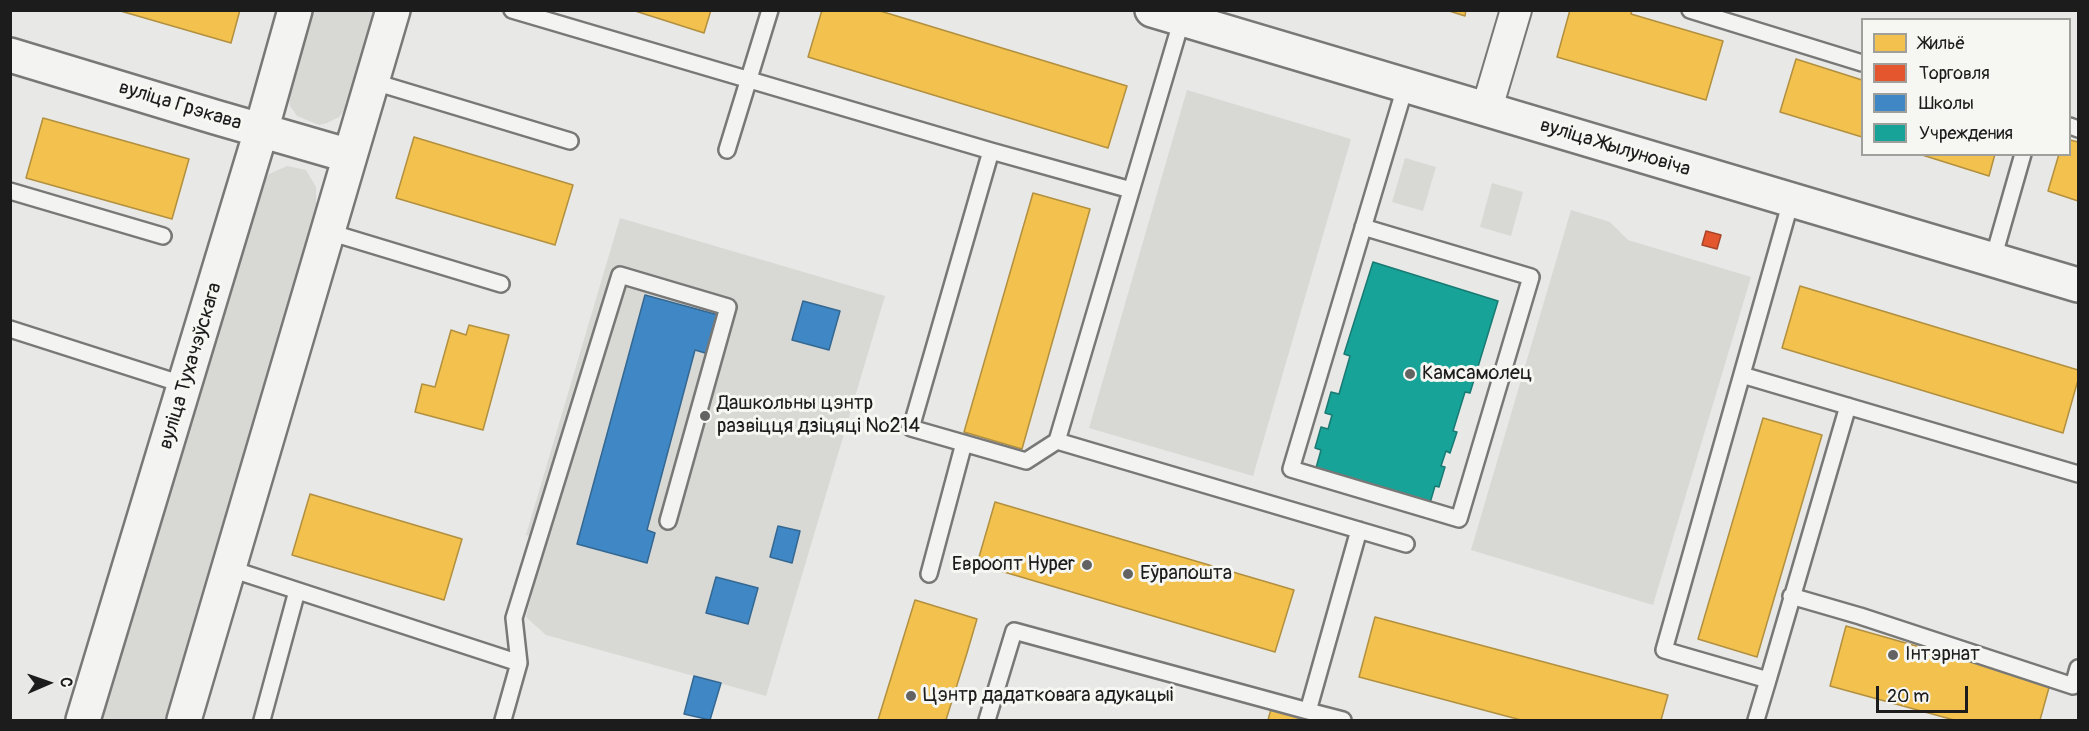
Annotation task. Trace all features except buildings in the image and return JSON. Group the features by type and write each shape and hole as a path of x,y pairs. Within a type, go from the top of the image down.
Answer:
{"main road":[{"name":"вуліца Тухачэўскага","path":"83,720 261,131 295,10"},
{"path":"184,720 393,10"},
{"name":"вуліца Жылуновіча","path":"1167,15 2079,285"},
{"name":"вуліца Грэкава","path":"10,55 350,156"}],"street":[{"path":"1487,108 1516,10"}],"lane":[{"path":"512,10 1131,190"},
{"path":"727,150 770,10"},
{"path":"1690,10 1861,62"},
{"path":"991,151 911,428 1026,461 1057,441 1131,190 1167,15"},
{"path":"371,81 570,141"},
{"path":"1363,227 1531,277 1459,519 1291,469 1363,227 1406,84"},
{"path":"1992,259 2023,156"},
{"path":"10,191 163,236"},
{"path":"1768,680 1664,650 1791,201"},
{"path":"329,232 501,284"},
{"path":"503,720 519,663 514,618 620,275 728,308 668,521"},
{"path":"10,329 185,385"},
{"path":"1742,375 2079,474"},
{"path":"1756,720 1848,406"},
{"path":"1057,441 1406,544"},
{"path":"929,574 964,443"},
{"path":"1308,711 1359,531"},
{"path":"228,568 519,663"},
{"path":"262,720 297,591"},
{"path":"1791,596 2073,686 2079,668"},
{"path":"987,720 1014,632 1343,720"}],"shaded area":[{"path":"311,11 378,11 350,103 339,117 319,125 297,116 290,106 288,88"},
{"path":"1187,90 1351,139 1253,476 1089,428"},
{"path":"1405,158 1436,167 1423,211 1392,202"},
{"path":"287,166 306,170 316,187 316,212 165,720 99,720 255,196 269,174"},
{"path":"1492,183 1523,192 1511,236 1480,227"},
{"path":"1571,210 1610,222 1628,240 1751,277 1653,605 1471,550"},
{"name":"Дашкольны цэнтр развіцця дзіцяці №214","path":"620,218 885,296 766,696 546,635 526,617 546,541 526,535"}],"place":[{"name":"Камсамолец","path":"1410,374"},
{"name":"Дашкольны цэнтр развіцця дзіцяці №214","path":"705,416"},
{"name":"Евроопт Hyper","path":"1087,565"},
{"name":"Еўрапошта","path":"1128,574"},
{"name":"Інтэрнат","path":"1893,655"},
{"name":"Цэнтр дадатковага адукацыі","path":"911,696"}]}
